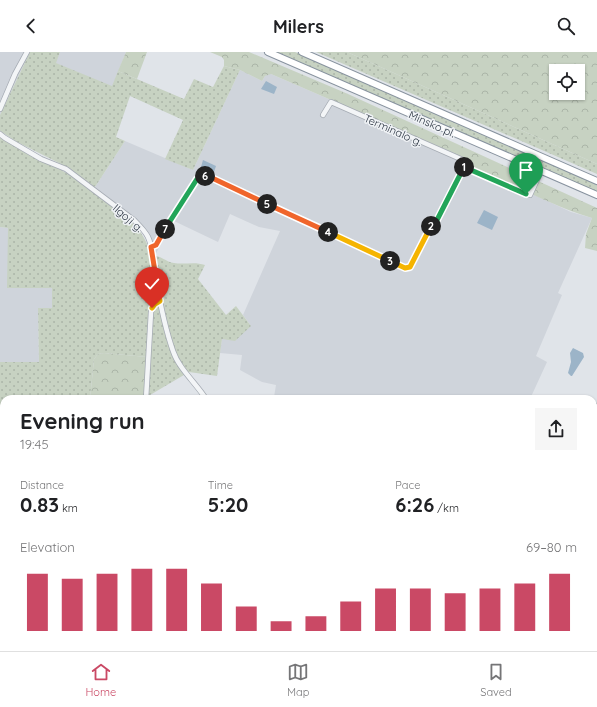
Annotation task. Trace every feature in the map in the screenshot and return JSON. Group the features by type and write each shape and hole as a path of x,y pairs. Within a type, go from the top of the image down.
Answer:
{"highway":[{"name":"Minsko pl.","path":"268,52 597,195"},
{"name":"Minsko pl.","path":"302,52 597,181"}],"street":[{"path":"0,109 15,74 27,52"},
{"name":"Terminalo g.","path":"323,115 331,102 463,160 465,164 464,167 530,195 541,171"},
{"name":"Ilgoji g.","path":"0,134 42,159 66,169 135,221 148,237 160,301 173,352 180,365 203,395"},
{"path":"151,247 156,245 197,179 203,176 210,177 407,268 412,264 430,228 437,220 464,167"},
{"path":"146,395 151,312 155,304 160,301"}],"shaded area":[{"path":"0,52 30,52 0,115"},
{"path":"60,52 126,52 112,87 55,63"},
{"path":"240,70 262,81 265,76 271,74 465,158 470,163 471,168 494,176 571,212 592,218 558,293 562,295 536,356 547,362 532,395 274,395 276,385 262,382 240,370 242,355 220,353 222,339 251,326 243,315 280,231 259,227 230,214 218,242 174,221 155,255 137,221 95,187 125,141 193,170"},
{"path":"0,227 8,228 52,288 52,308 38,309 39,362 0,362"}],"green space":[{"path":"30,52 60,52 56,63 112,86 118,71 184,99 194,79 213,87 224,66 240,70 193,170 165,159 183,120 130,96 116,137 125,141 95,187 61,164 17,142 0,131 0,115"},
{"path":"126,52 147,52 137,79 118,71"},
{"path":"210,52 249,52 348,94 597,208 597,251 585,248 586,234 592,218 561,207 471,168 470,163 465,158 271,74 265,76 262,81 240,70 224,66 224,60 222,57"},
{"path":"276,52 295,52 597,184 597,192"},
{"path":"316,52 347,52 597,164 597,174"},
{"path":"347,52 597,52 597,164"},
{"path":"0,137 74,177 135,225 145,239 150,255 174,263 197,263 205,265 198,279 226,315 236,306 251,326 235,341 222,339 217,376 189,372 150,395 145,395 147,357 104,353 98,354 94,359 90,395 0,395 0,362 39,362 38,308 52,308 52,288 7,288 8,228 0,227"},
{"path":"104,353 147,357 144,395 90,395 94,359 98,354"}],"water":[{"path":"266,81 277,87 274,94 261,89"},
{"path":"203,160 216,166 214,172 201,167"},
{"path":"484,210 498,217 492,230 477,223"},
{"path":"573,348 583,353 584,357 571,376 568,373 571,362 570,353"}],"route":[{"path":"152,308 157,302 160,301 151,247 156,245 188,191 197,179 203,176 210,177 405,268 410,267 412,264 430,228 437,220 464,167 526,194"}]}
